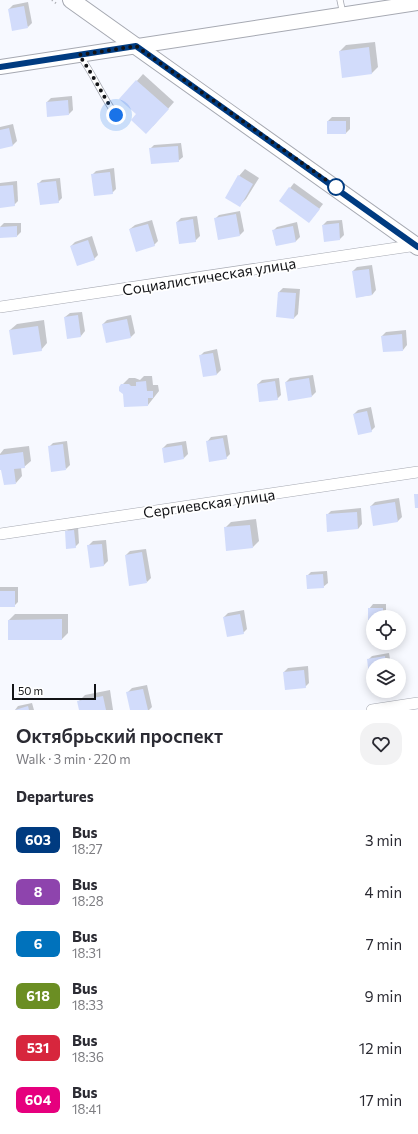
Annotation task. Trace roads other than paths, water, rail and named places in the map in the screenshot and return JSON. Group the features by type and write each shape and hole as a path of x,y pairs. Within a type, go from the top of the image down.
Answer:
{"main road":[{"path":"71,0 417,245"}],"street":[{"path":"0,67 136,46 342,7 418,2"},
{"name":"Социалистическая улица","path":"0,307 417,245"},
{"name":"Сергиевская улица","path":"0,534 418,472"},
{"path":"372,710 418,703"}],"lane":[{"path":"79,55 93,74 96,86 116,115"}]}
